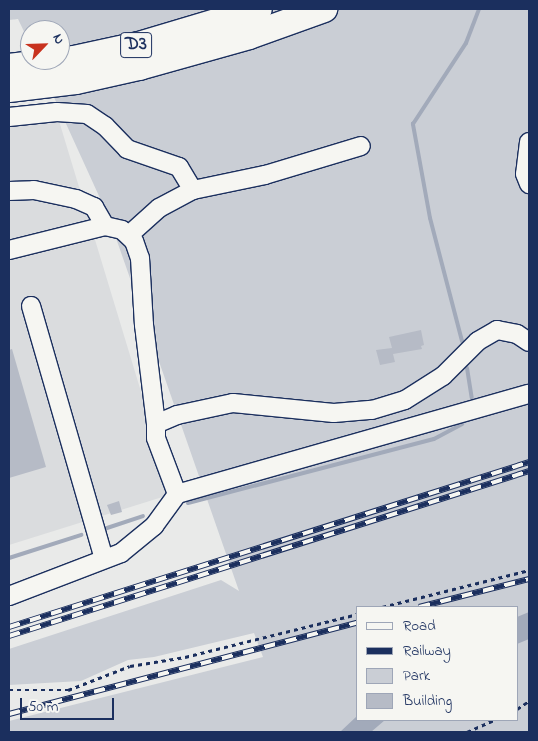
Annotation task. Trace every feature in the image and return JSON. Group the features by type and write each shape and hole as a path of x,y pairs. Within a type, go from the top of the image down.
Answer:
{"highway":[{"name":"D3","path":"9,67 74,59 139,45 259,9"},
{"name":"D3","path":"9,89 76,81 139,68 249,36 324,9"}],"street":[{"path":"9,117 58,112 87,114 105,126 127,149 179,167 193,190"},
{"path":"529,142 525,174 529,184"},
{"path":"129,235 159,208 193,190 265,175 361,146"},
{"path":"9,191 34,190 76,198 94,207 105,226"},
{"path":"9,250 105,226 129,235 140,258 144,326 156,438 178,494"},
{"path":"31,306 104,559"},
{"path":"156,424 177,415 232,403 334,413 372,410 405,400 443,376 478,340 497,330 517,334 529,342"},
{"path":"9,596 121,552 154,526 178,494 529,394"}],"path":[{"path":"386,606 529,570"},
{"path":"9,690 68,690 130,666 185,657 356,614"},
{"path":"518,708 529,701"},
{"path":"467,732 492,721"}],"shaded area":[{"path":"9,111 56,111 172,494 9,545"}],"green space":[{"path":"9,9 529,9 529,732 9,732 9,721 263,657 254,633 154,657 128,660 81,681 9,685 9,649 221,580 239,591 109,218 42,70 70,70 70,20 20,20 20,23 18,19 9,20"}],"water":[{"path":"529,612 529,639 518,644 518,617"},
{"path":"356,717 356,721 384,721 371,732 340,732"}],"building":[{"path":"421,330 424,345 421,346 422,349 393,354 395,362 380,365 376,350 392,348 389,337"},
{"path":"12,349 46,467 9,478 9,350"},
{"path":"119,501 122,512 111,515 107,505"}],"waterway":[{"path":"462,341 430,218 413,124 466,43 479,9"},
{"path":"467,368 472,398"},
{"path":"188,503 434,439 462,424"},
{"path":"104,529 143,516"},
{"path":"9,558 81,535"}],"railway":[{"path":"9,627 529,462"},
{"path":"9,636 529,471"},
{"path":"423,606 529,579"},
{"path":"9,714 356,623"}]}
